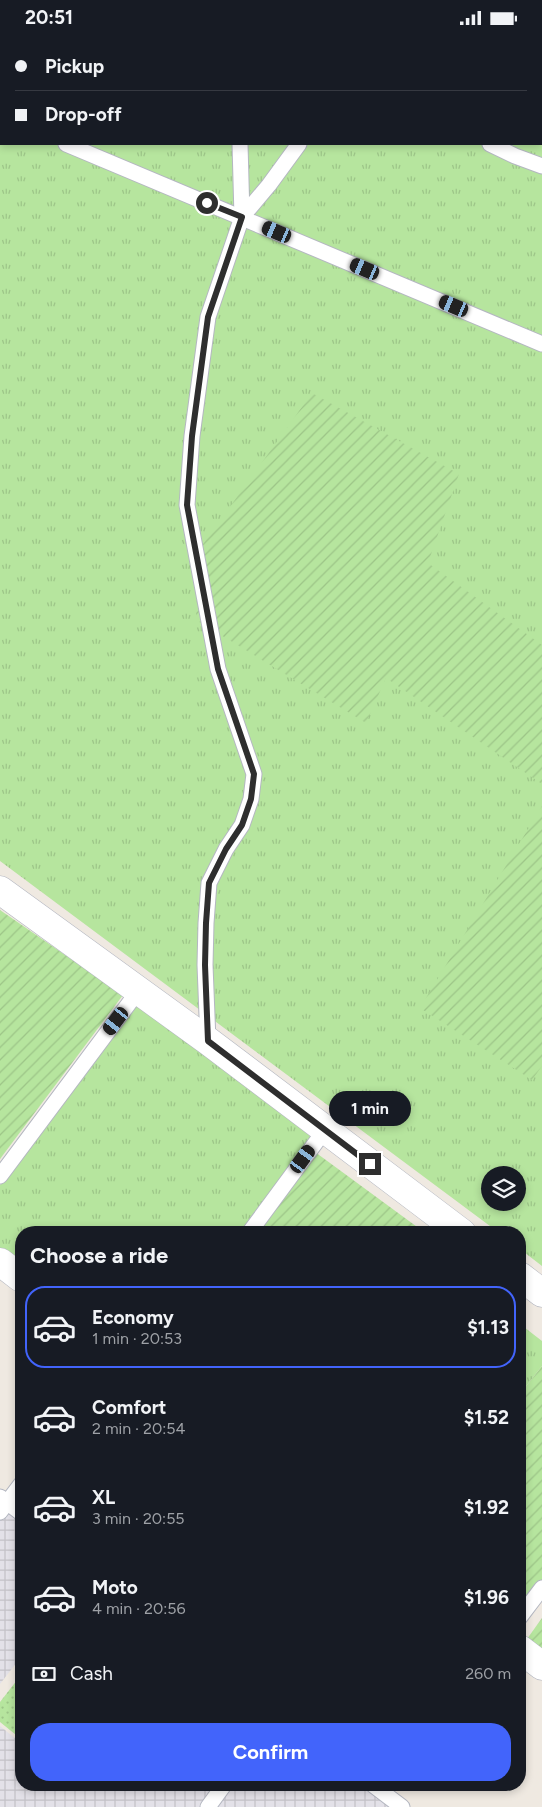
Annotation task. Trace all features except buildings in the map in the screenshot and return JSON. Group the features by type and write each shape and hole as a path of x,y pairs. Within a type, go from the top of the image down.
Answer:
{"street":[{"path":"0,890 208,1041 453,1226"},
{"path":"0,1262 15,1273"},
{"path":"526,1281 542,1293"},
{"path":"526,1654 542,1666"}],"lane":[{"path":"68,145 542,343"},
{"path":"208,1041 205,965 209,883 226,849 242,825 251,799 254,774 218,669 187,505 192,436 208,317 242,217 240,145"},
{"path":"242,217 269,185 298,145"},
{"path":"492,145 514,156 542,166"},
{"path":"0,1176 139,991"},
{"path":"254,1226 324,1130"},
{"path":"15,1490 2,1504 15,1510"},
{"path":"526,1609 542,1588"},
{"path":"208,1807 220,1791"},
{"path":"381,1791 402,1807"}],"shaded area":[{"path":"0,1506 15,1518 15,1665 0,1684"},
{"path":"0,1726 15,1738 15,1791 373,1791 395,1807 0,1807"}],"green space":[{"path":"0,145 542,145 542,1266 526,1254 526,1226 490,1226 0,861"},
{"path":"312,393 459,474 428,563 542,645 542,784 386,678 366,723 196,620 198,551"},
{"path":"542,806 542,1066 532,1080 420,1008"},
{"path":"0,910 123,995 0,1159"},
{"path":"138,1000 317,1133 248,1226 15,1226 15,1268 0,1257 0,1185"},
{"path":"315,1152 416,1226 261,1226"},
{"path":"526,1329 542,1341 542,1366 526,1386"},
{"path":"542,1366 542,1581 526,1605 526,1386"},
{"path":"542,1618 542,1650 527,1639"},
{"path":"15,1683 15,1734 0,1722 0,1702"}],"route":[{"path":"207,203 242,217 208,317 192,436 187,505 218,669 254,774 251,799 242,825 226,849 209,883 205,965 208,1041 370,1164"}]}
